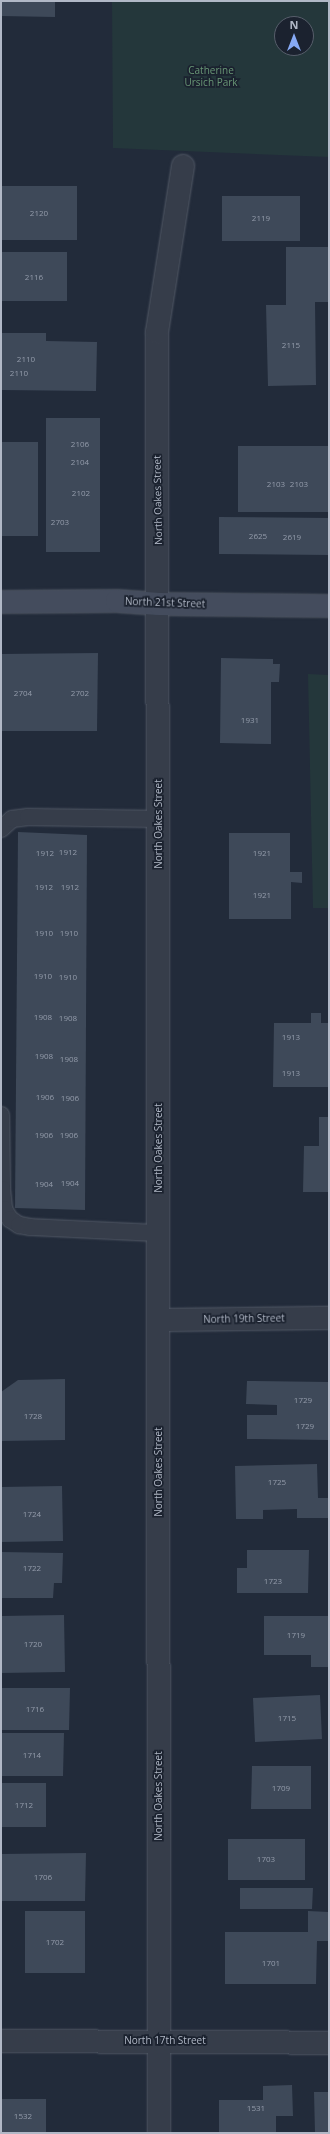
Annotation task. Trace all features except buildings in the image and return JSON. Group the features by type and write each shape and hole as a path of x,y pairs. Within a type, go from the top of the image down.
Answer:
{"main road":[{"name":"North 21st Street","path":"1,602 117,600 159,604 324,606"}],"street":[{"name":"North Oakes Street","path":"159,2133 159,604 157,332 183,166"},
{"name":"North 19th Street","path":"159,1320 329,1318"},
{"name":"North 17th Street","path":"1,2041 329,2043"}],"lane":[{"path":"1,829 12,820 28,817 159,819"},
{"path":"1,1115 2,1189 4,1209 10,1219 19,1225 30,1227 159,1233"}],"green space":[{"name":"Catherine Ursich Park","path":"112,1 329,1 329,157 113,148"},
{"path":"308,674 329,675 329,908 313,908"}]}
